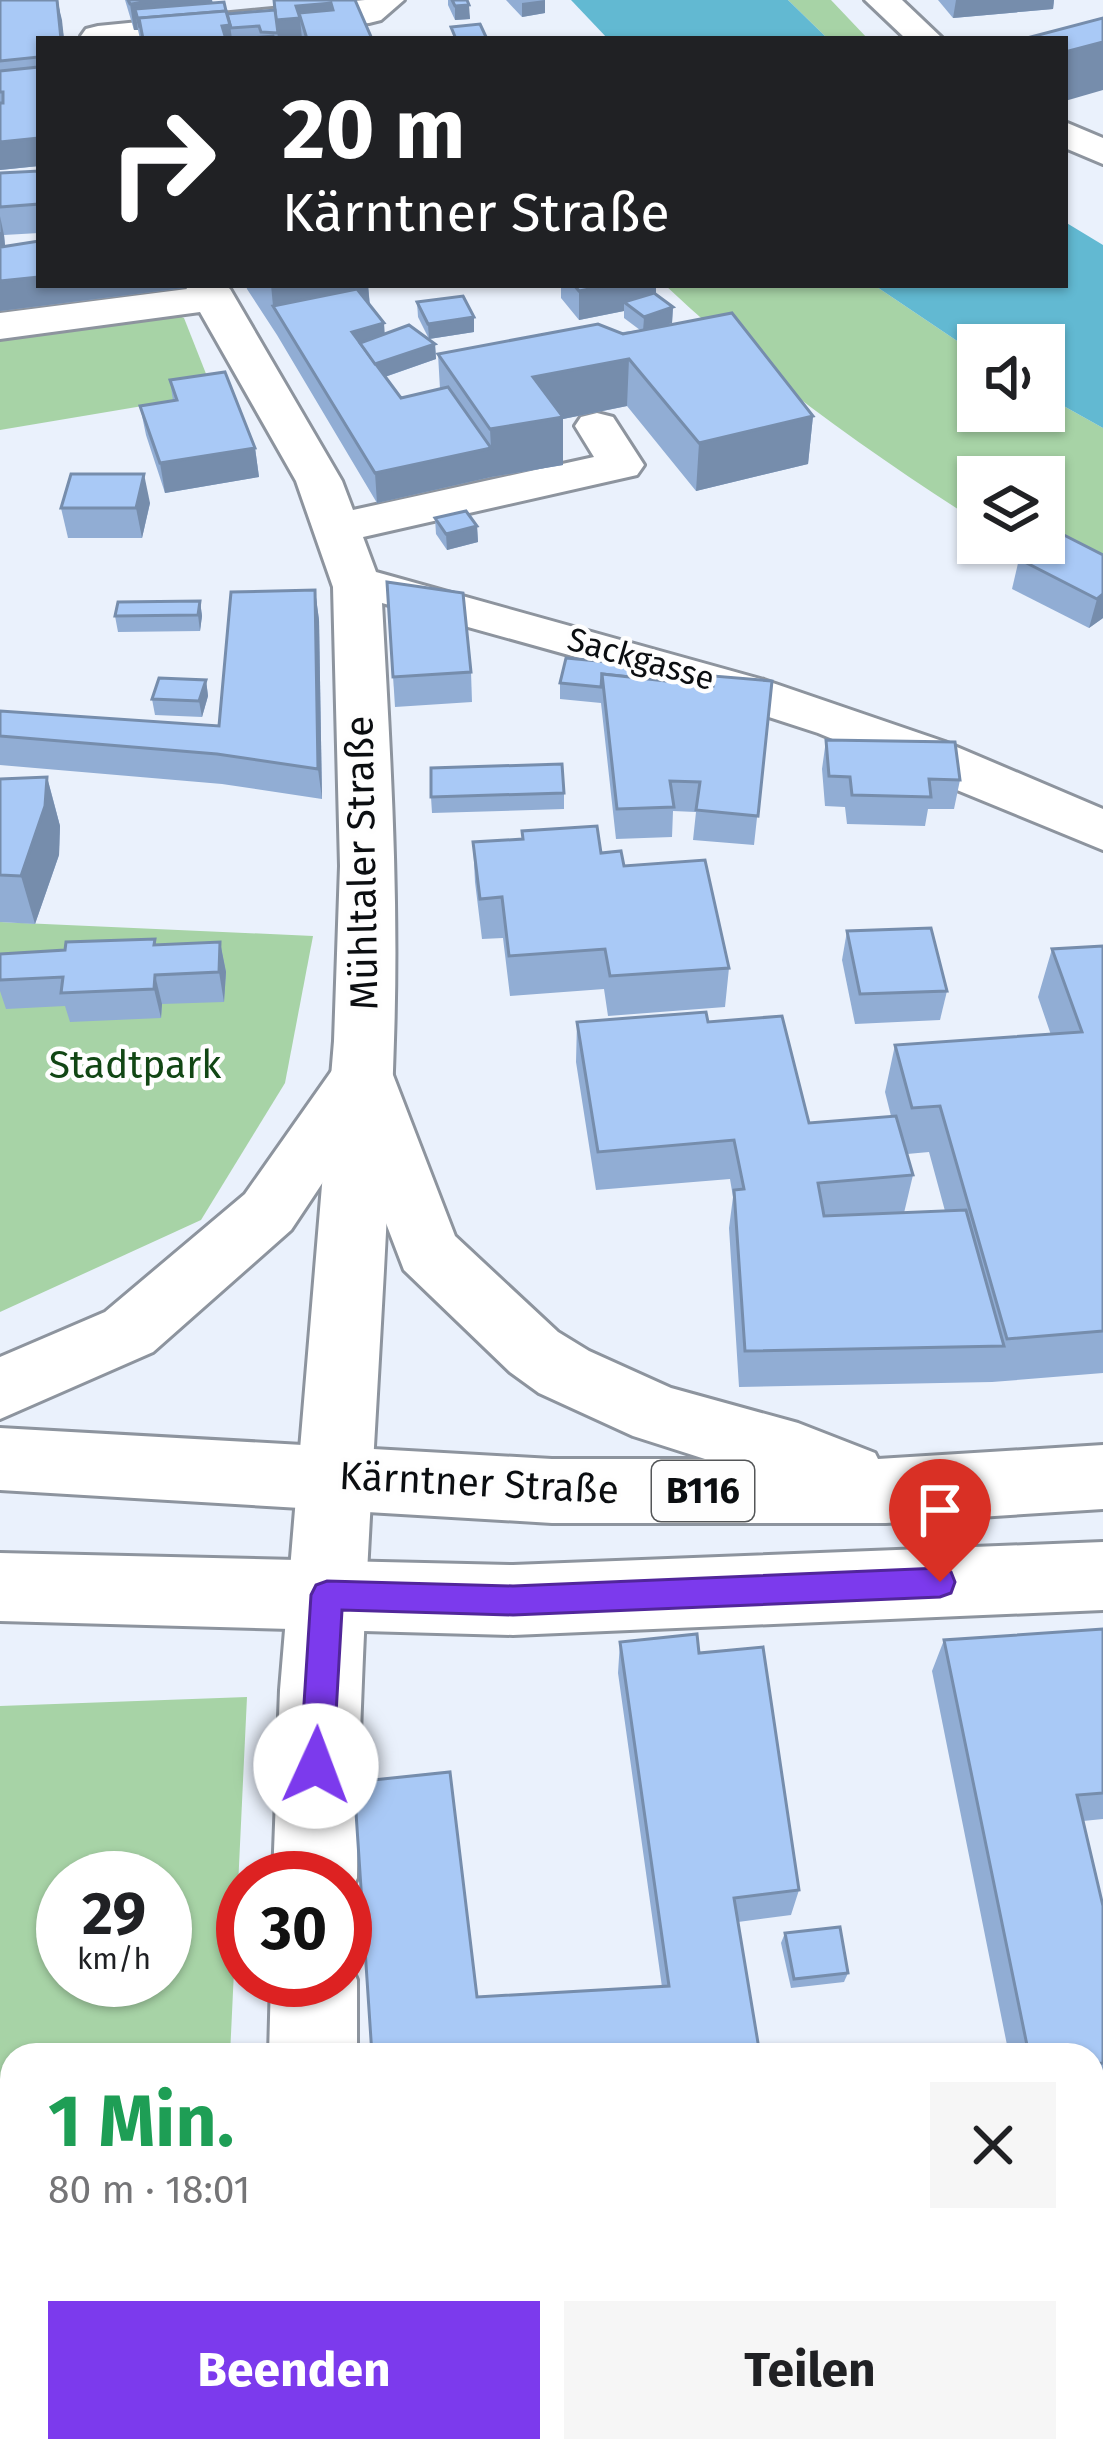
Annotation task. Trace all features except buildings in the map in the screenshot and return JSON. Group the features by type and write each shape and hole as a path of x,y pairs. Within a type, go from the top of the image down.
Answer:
{"street":[{"path":"91,0 98,36"},
{"path":"882,0 923,36"},
{"path":"115,36 383,5"},
{"path":"1068,134 1103,152"},
{"path":"0,326 210,292"},
{"name":"Mühltaler Straße","path":"210,292 319,481 365,586 368,866 362,1075 327,1595 316,1851"},
{"path":"338,528 621,465 597,426"},
{"name":"Sackgasse","path":"365,586 453,581 623,618"},
{"name":"Sackgasse","path":"365,586 783,700 990,776 1103,831"},
{"path":"0,1388 130,1332 268,1212 362,1075"},
{"path":"362,1075 428,1251 534,1352 564,1372 658,1415 798,1454 886,1491"},
{"name":"Kärntner Straße","path":"0,1459 552,1491 886,1491 1103,1477"},
{"path":"0,1587 513,1600 1103,1576"},
{"path":"313,2043 314,2007"}],"green space":[{"path":"788,0 831,0 865,36 825,36"},
{"path":"668,288 878,288 957,341 957,432 1065,432 1065,407 1103,428 1103,566 1065,550 1065,456 957,456 957,508 816,411"},
{"path":"166,311 184,318 214,394 0,430 0,332"},
{"name":"Stadtpark","path":"0,922 313,936 285,1083 201,1220 0,1312"},
{"path":"247,1697 240,1851 216,1851 216,2007 232,2007 231,2043 0,2043 0,1706"}],"water":[{"path":"571,0 788,0 825,36 605,36"},
{"path":"1068,224 1103,245 1103,428 1065,407 1065,324 957,324 957,341 878,288 1068,288"}],"route":[{"path":"316,1766 327,1595 513,1600 940,1582"}]}
